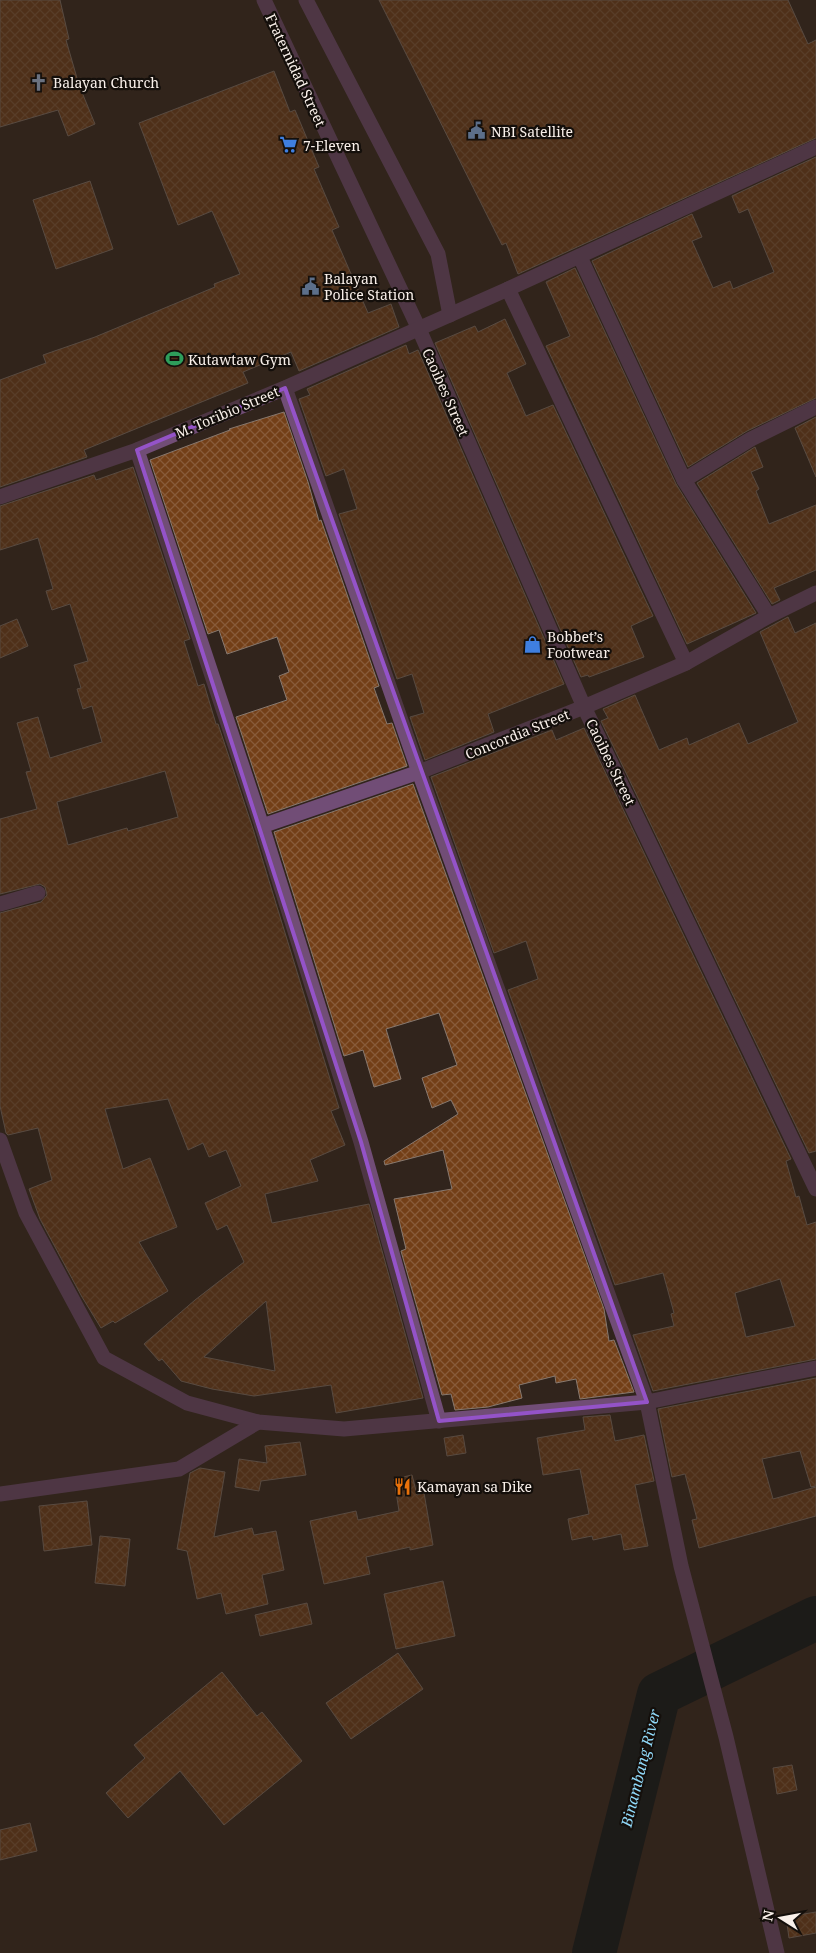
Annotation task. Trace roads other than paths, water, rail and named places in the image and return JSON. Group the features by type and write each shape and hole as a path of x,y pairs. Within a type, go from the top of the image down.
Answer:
{"street":[{"name":"Fraternidad Street","path":"264,0 419,329"},
{"path":"306,0 438,254 450,315"},
{"name":"M. Toribio Street","path":"0,497 137,450 284,388 580,257 816,147"},
{"path":"580,257 684,480 769,616"},
{"path":"508,289 686,663"},
{"name":"Caoibes Street","path":"419,329 584,707 816,1189"},
{"path":"284,388 419,772 647,1402 681,1566 726,1737 777,1953"},
{"path":"684,480 751,439 816,407"},
{"path":"137,450 262,826 361,1142 439,1421"},
{"name":"Concordia Street","path":"262,826 419,772 584,707 686,663 769,616 816,593"},
{"path":"0,904 38,893"},
{"path":"0,1140 26,1213 104,1358 187,1403 258,1422 344,1429 647,1402 816,1368"},
{"path":"0,1494 178,1469 258,1422"}],"waterway":[{"name":"Binambang River","path":"594,1953 659,1694 816,1618"}],"place":[{"name":"Balayan Church","path":"39,82"},
{"name":"NBI Satellite","path":"477,131"},
{"name":"7-Eleven","path":"289,145"},
{"name":"Balayan Police Station","path":"310,286"},
{"name":"Kutawtaw Gym","path":"174,359"},
{"name":"Bobbet’s Footwear","path":"533,644"},
{"name":"Kamayan sa Dike","path":"403,1486"}]}
